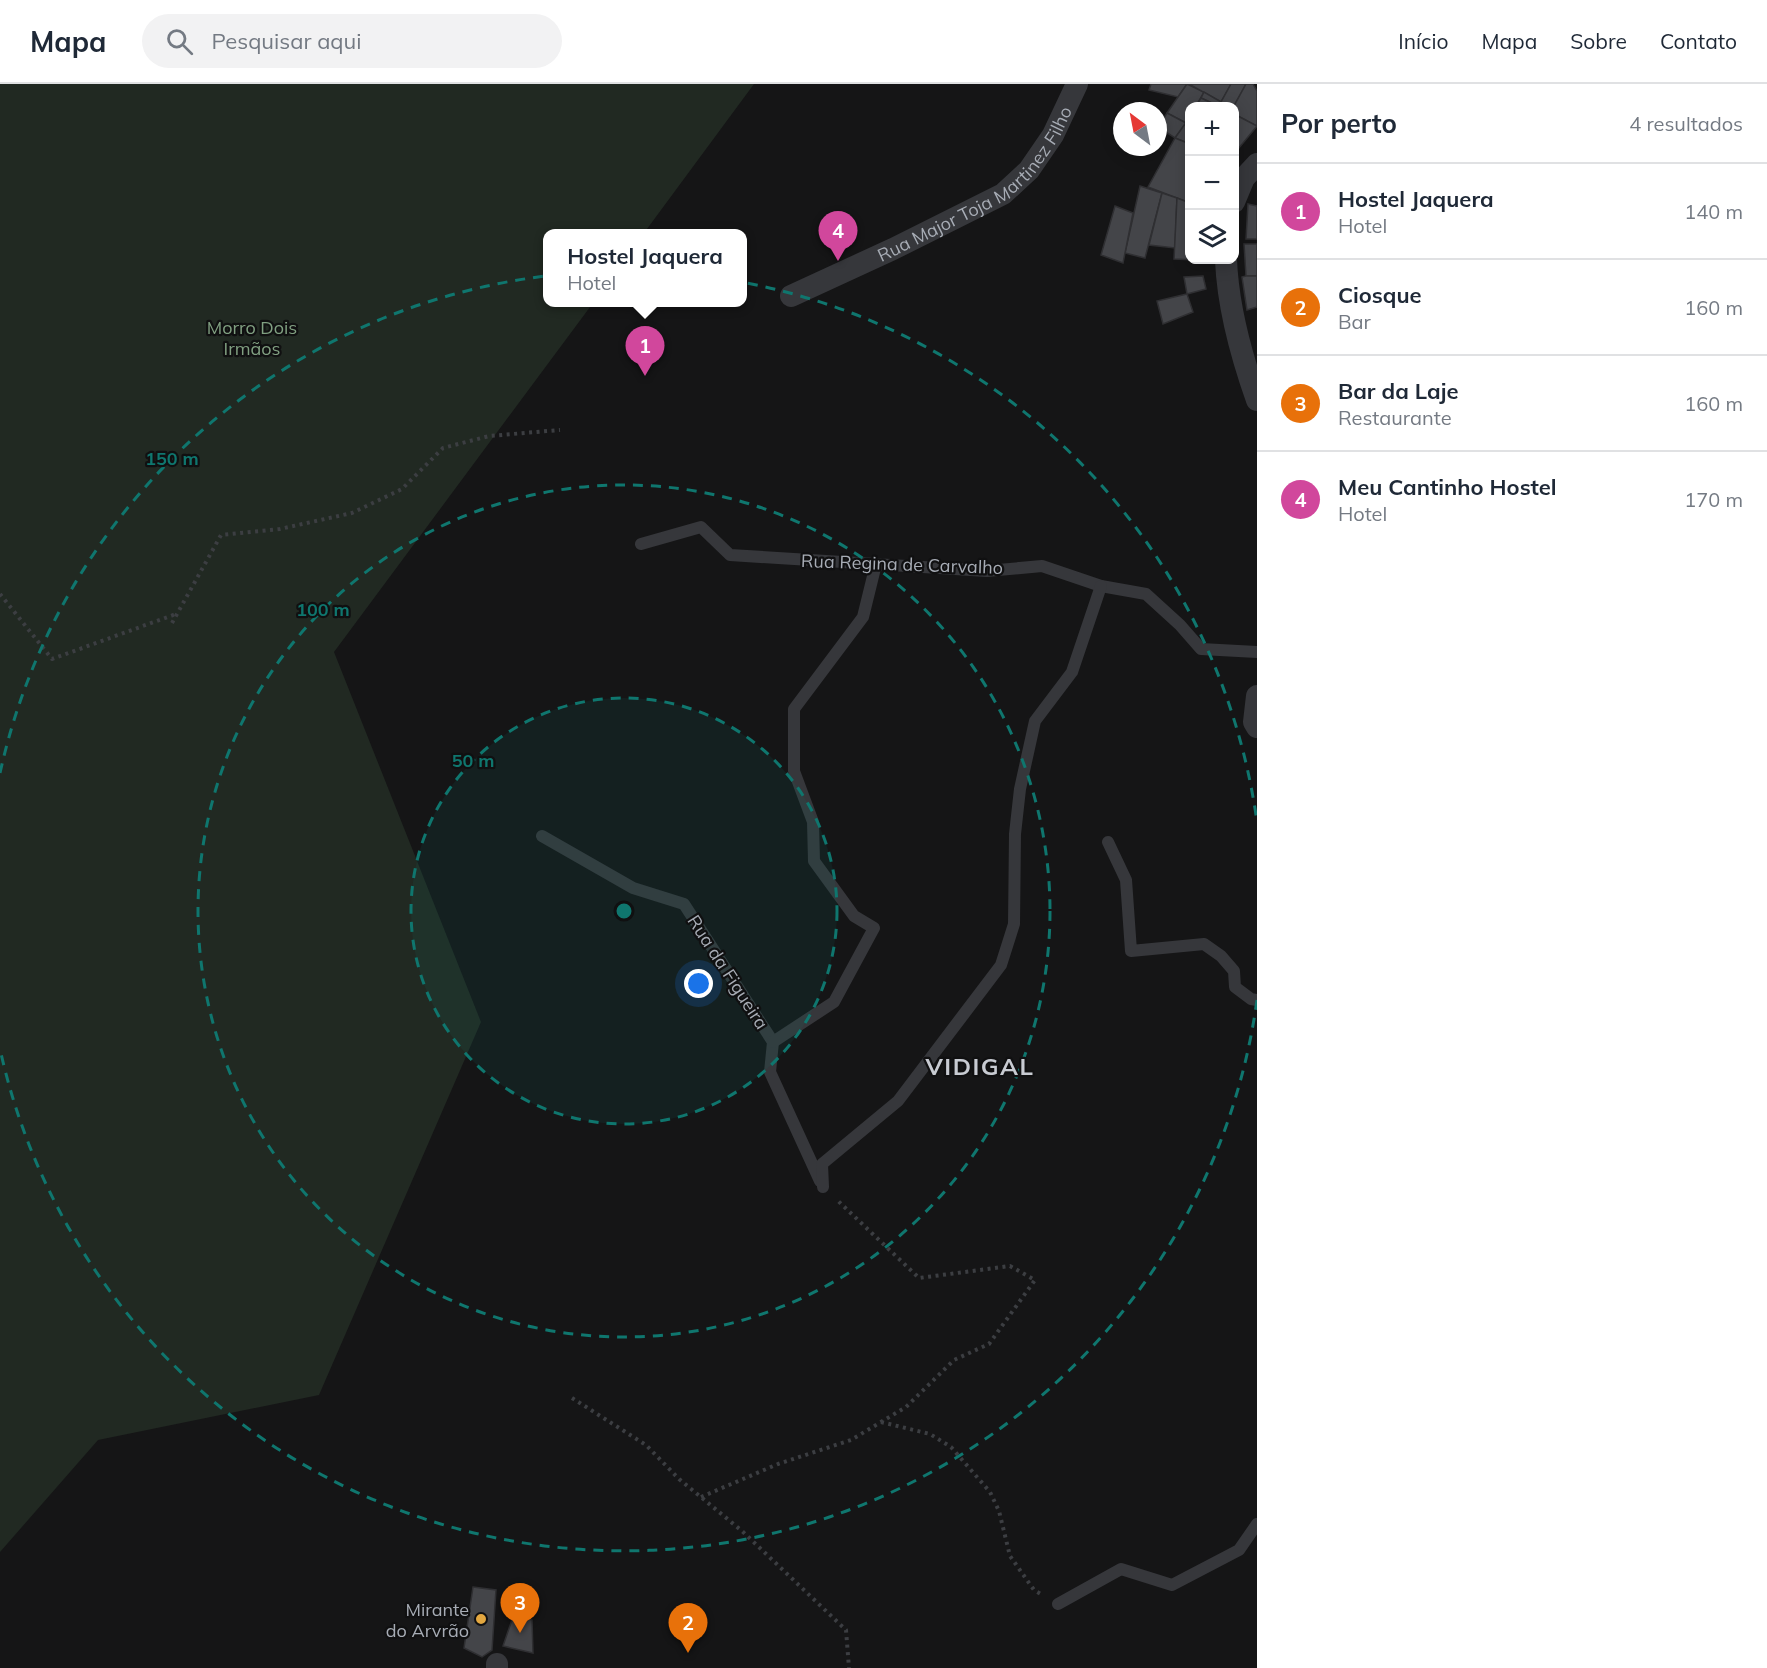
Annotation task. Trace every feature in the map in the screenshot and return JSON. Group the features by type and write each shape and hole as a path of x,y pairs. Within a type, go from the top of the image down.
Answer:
{"street":[{"name":"Rua Major Toja Martinez Filho","path":"791,296 893,249 1003,194 1029,170 1053,135 1077,84"},
{"path":"1239,190 1244,178 1257,164"},
{"path":"1226,264 1241,355 1257,400"},
{"path":"1257,696 1254,722 1257,727"}],"lane":[{"name":"Rua Regina de Carvalho","path":"641,544 701,527 730,555 987,571 1042,566 1101,586 1146,594 1180,625 1201,649 1257,652"},
{"path":"772,1042 834,1002 874,928 854,916 814,861 813,822 794,771 794,708 863,617 876,564"},
{"path":"823,1187 822,1164 898,1101 1000,965 1014,924 1015,834 1020,789 1035,721 1071,672 1101,586"},
{"name":"Rua da Figueira","path":"542,836 633,888 684,904 772,1042 770,1072 823,1187"},
{"path":"1108,842 1126,880 1131,951 1204,944 1221,956 1234,971 1235,987 1251,999 1257,1000"},
{"path":"1058,1604 1121,1569 1172,1584 1239,1550 1257,1524"}],"path":[{"path":"172,623 221,535 280,529 352,513 402,489 443,448 489,435 560,430"},
{"path":"0,594 52,659 177,613"},
{"path":"701,1497 778,1464 850,1440 906,1407 954,1360 989,1344 1035,1280 1010,1266 919,1278 823,1187"},
{"path":"573,1398 646,1445 679,1479 742,1531 846,1630 849,1668"},
{"path":"881,1422 930,1434 951,1447 990,1492 999,1511 1010,1556 1034,1590 1058,1604"}],"green space":[{"name":"Morro Dois Irmãos","path":"0,84 754,84 647,229 543,229 543,307 590,307 334,652 481,1022 319,1395 98,1440 0,1552"}],"building":[{"path":"1151,84 1187,84 1178,97 1149,90"},
{"path":"1187,84 1204,92 1198,102 1185,102 1185,122 1167,113"},
{"path":"1189,84 1231,84 1221,102"},
{"path":"1231,84 1246,84 1236,102 1221,102"},
{"path":"1246,84 1253,84 1257,91 1257,126 1239,117 1239,102 1236,102"},
{"path":"1204,92 1221,102 1210,102 1201,98"},
{"path":"1167,113 1185,122 1175,138 1167,133"},
{"path":"1239,117 1257,126 1239,148"},
{"path":"1185,124 1185,142 1175,138"},
{"path":"1175,138 1185,142 1185,201 1148,187"},
{"path":"1140,186 1162,193 1145,258 1125,253"},
{"path":"1162,193 1177,198 1175,248 1149,245"},
{"path":"1177,198 1185,201 1185,260 1174,259"},
{"path":"1248,204 1257,206 1257,239 1246,239"},
{"path":"1115,206 1133,213 1123,263 1101,255"},
{"path":"1244,244 1257,244 1257,276 1246,276"},
{"path":"1203,276 1206,289 1187,294 1184,277"},
{"path":"1257,276 1257,307 1247,310 1242,277"},
{"path":"1187,294 1193,312 1163,324 1157,301"},
{"name":"Mirante do Arvrão","path":"473,1587 496,1590 492,1650 482,1657 464,1648"},
{"path":"514,1614 532,1620 533,1653 503,1646"}],"place":[{"name":"Meu Cantinho Hostel","path":"838,261"},
{"name":"Hostel Jaquera","path":"645,376"},
{"name":"Mirante do Arvrão","path":"481,1619"},
{"name":"Bar da Laje","path":"520,1633"},
{"name":"Ciosque","path":"688,1653"}],"district":[{"name":"VIDIGAL","path":"980,1066"}]}
